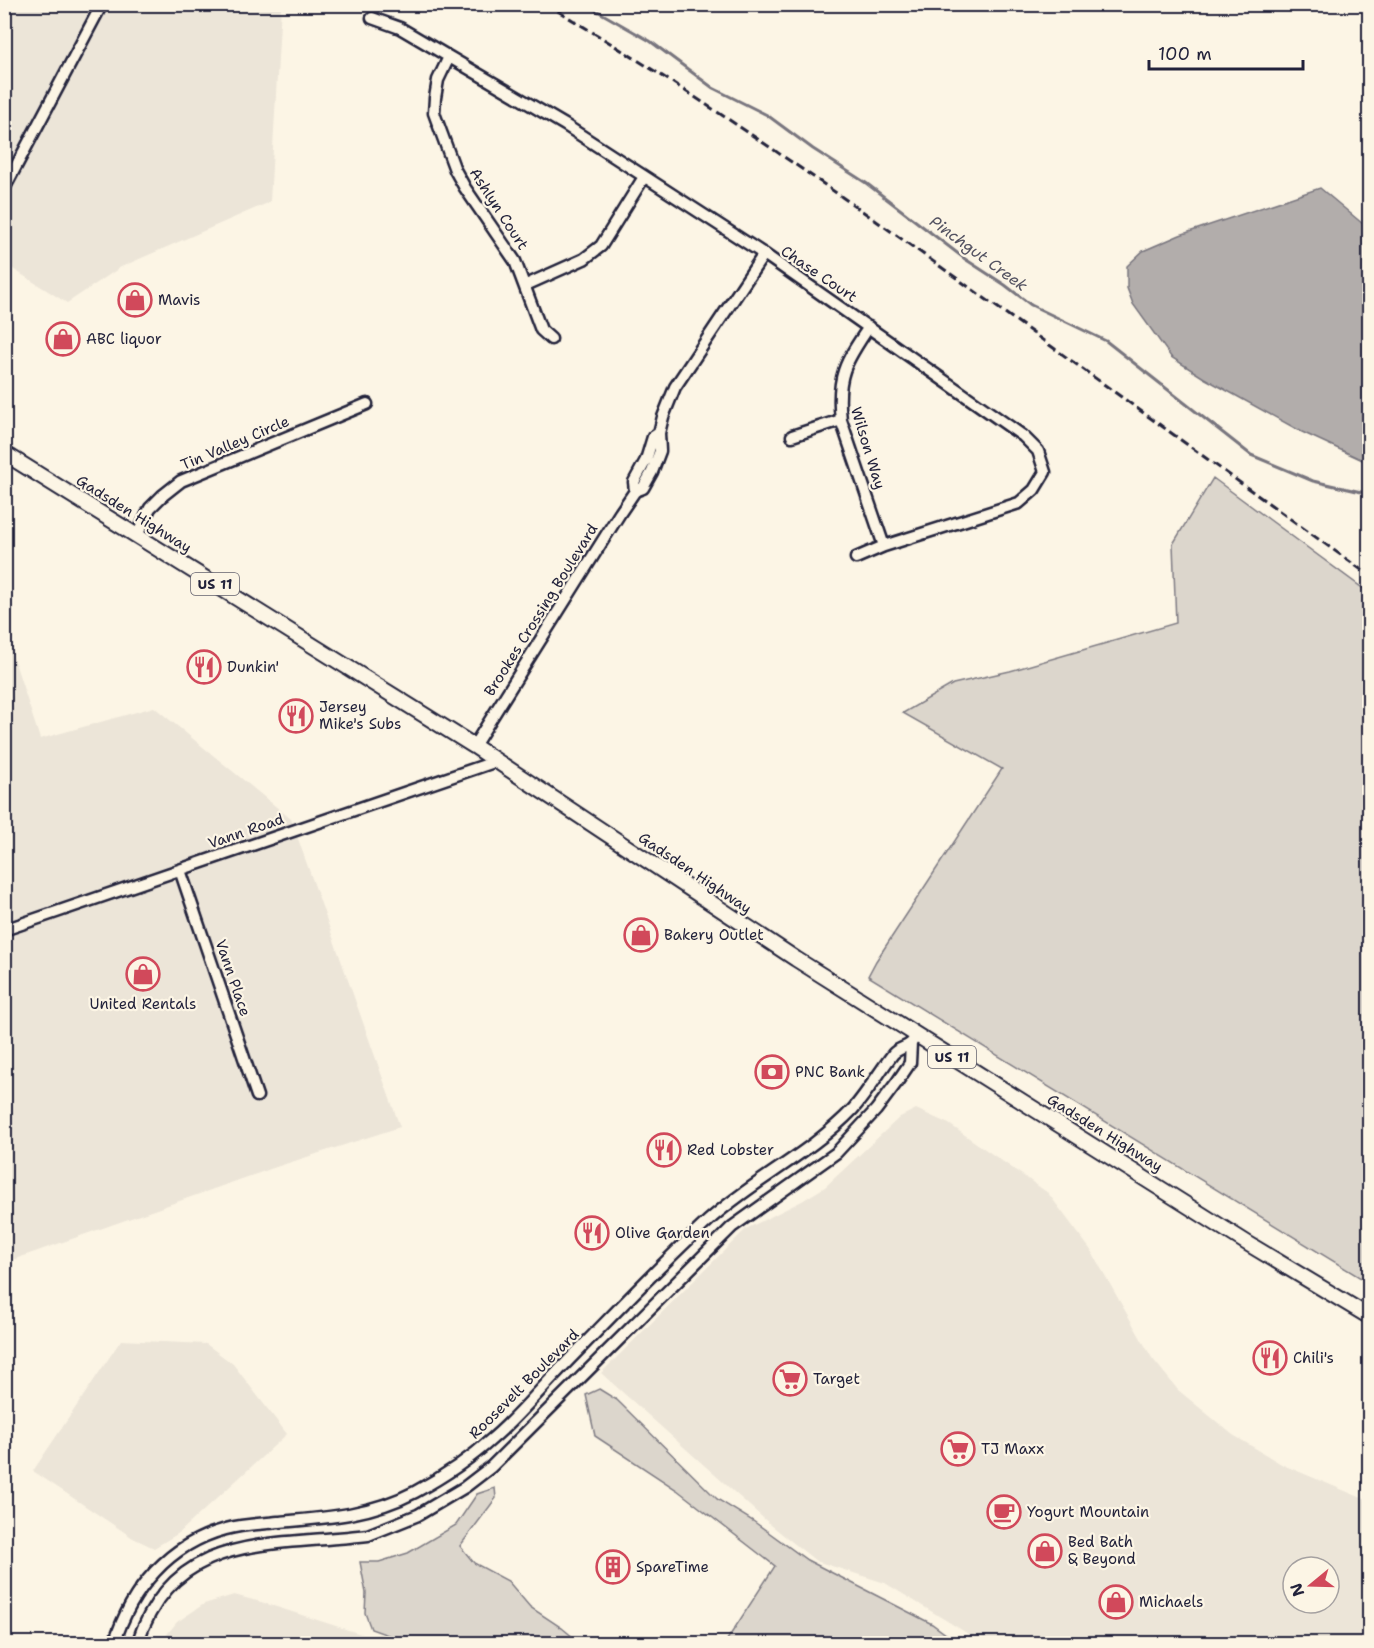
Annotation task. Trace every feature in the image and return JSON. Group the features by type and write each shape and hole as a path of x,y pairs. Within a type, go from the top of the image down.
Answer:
{"main road":[{"name":"Gadsden Highway","path":"4,453 474,746 914,1039 1370,1317"}],"street":[{"path":"4,189 102,4"},
{"name":"Chase Court","path":"372,18 400,28 565,125 764,254 1023,436 1038,451 1045,472 1034,490 1019,503 884,546 856,558"},
{"name":"Ashlyn Court","path":"448,57 438,80 434,114 460,179 515,261 526,285 541,330 551,339"},
{"path":"526,285 584,259 601,246 645,177"},
{"name":"Brookes Crossing Boulevard","path":"474,746 635,491 634,482 646,460 653,437 659,433 675,387 764,254"},
{"name":"Wilson Way","path":"869,327 852,352 844,369 839,388 841,420 884,546"},
{"name":"Tin Valley Circle","path":"137,536 150,508 181,482 367,404"},
{"path":"792,436 841,420"},
{"name":"Vann Road","path":"4,930 497,761"},
{"name":"Vann Place","path":"180,870 257,1096"},
{"path":"137,1644 149,1612 163,1593 183,1572 205,1559 232,1550 368,1535 418,1515 478,1478 522,1437 724,1234 759,1206 836,1153 876,1110 897,1082 910,1063 914,1039"},
{"name":"Roosevelt Boulevard","path":"114,1644 127,1608 142,1584 168,1558 192,1542 236,1527 345,1516 372,1510 417,1491 478,1451 518,1414 566,1362 705,1224 751,1185 804,1151 831,1129 872,1086 895,1052 914,1039"}],"shaded area":[{"path":"4,5 281,5 270,202 121,267 67,303 5,264"},
{"path":"1320,188 1369,229 1369,463 1302,432 1204,378 1171,357 1133,304 1127,288 1127,266 1143,251 1180,235"},
{"path":"1213,478 1369,593 1369,1283 868,976 1002,769 903,713 953,684 1010,671 1176,623 1173,544"},
{"path":"4,629 40,739 154,707 291,819 400,1127 276,1167 15,1259 5,1257"},
{"path":"916,1109 949,1124 1048,1193 1090,1249 1152,1358 1178,1390 1233,1435 1283,1465 1369,1501 1369,1643 983,1643 885,1583 816,1561 771,1525 601,1373 746,1229 825,1187 900,1117"},
{"path":"121,1340 206,1344 233,1364 287,1434 179,1533 154,1548 133,1538 33,1471"},
{"path":"599,1389 617,1400 717,1499 753,1521 807,1560 932,1624 958,1643 725,1643 775,1566 677,1490 595,1436 586,1395"},
{"path":"495,1488 496,1498 460,1546 474,1563 508,1581 530,1607 580,1643 410,1643 371,1629 365,1613 366,1593 360,1562 379,1562 408,1553 456,1525 477,1494"},
{"path":"234,1595 389,1643 160,1643 177,1622 204,1604"}],"waterway":[{"name":"Pinchgut Creek","path":"585,4 650,41 713,88 767,115 813,149 866,183 965,259 1031,305 1106,341 1251,455 1313,481 1370,494"}],"railway":[{"path":"546,4 661,75 829,188 1370,576"}],"place":[{"name":"Mavis","path":"135,300"},
{"name":"ABC liquor","path":"63,339"},
{"name":"Dunkin'","path":"204,667"},
{"name":"Jersey Mike's Subs","path":"296,716"},
{"name":"Bakery Outlet","path":"641,935"},
{"name":"United Rentals","path":"143,974"},
{"name":"PNC Bank","path":"772,1072"},
{"name":"Red Lobster","path":"664,1150"},
{"name":"Olive Garden","path":"592,1233"},
{"name":"Chili's","path":"1270,1358"},
{"name":"Target","path":"790,1379"},
{"name":"TJ Maxx","path":"958,1449"},
{"name":"Yogurt Mountain","path":"1004,1512"},
{"name":"Bed Bath & Beyond","path":"1045,1551"},
{"name":"SpareTime","path":"613,1567"},
{"name":"Michaels","path":"1116,1602"}]}
